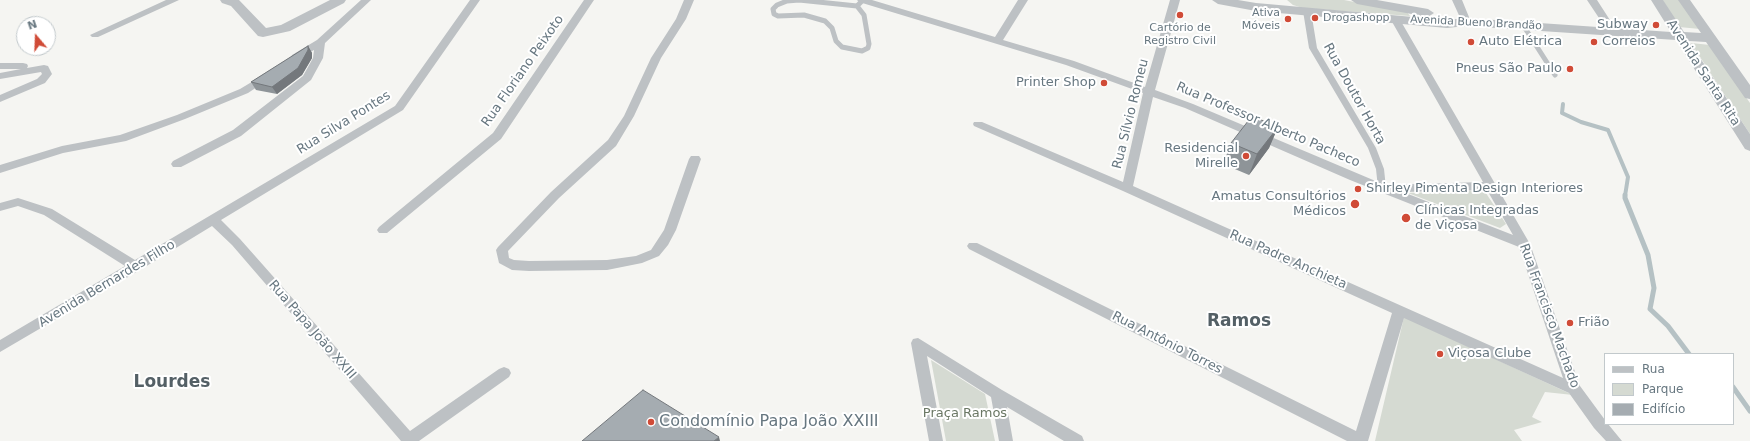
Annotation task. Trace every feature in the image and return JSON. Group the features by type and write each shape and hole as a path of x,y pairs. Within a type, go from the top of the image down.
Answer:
{"street":[{"path":"95,35 174,0"},
{"path":"226,0 235,4 263,33 284,28 340,0"},
{"path":"288,62 320,42 366,0"},
{"name":"Rua Silva Pontes","path":"213,220 399,108 475,0"},
{"name":"Rua Floriano Peixoto","path":"383,230 496,136 589,0"},
{"path":"689,0 681,19 656,58 629,116 612,143 555,195 512,239 502,250 503,260 512,265 530,266 607,265 638,260 655,253 664,242 670,230 695,159"},
{"path":"998,40 1023,0"},
{"name":"Rua Sílvio Romeu","path":"1127,188 1149,92 1175,0"},
{"name":"Avenida Bueno Brandão","path":"1218,0 1256,7 1404,16 1447,24 1466,22 1524,25 1710,38"},
{"path":"1282,0 1287,5 1304,10"},
{"path":"1357,0 1404,16"},
{"path":"1457,0 1466,22"},
{"path":"1592,0 1612,31"},
{"name":"Avenida Santa Rita","path":"1657,0 1750,146"},
{"name":"Avenida Santa Rita","path":"1684,0 1750,95"},
{"name":"Rua Professor Alberto Pacheco","path":"861,2 998,40 1189,106 1382,188 1524,244"},
{"name":"Rua Doutor Horta","path":"1304,10 1313,48 1372,148 1380,169 1382,188"},
{"name":"Rua Francisco Machado","path":"1404,16 1491,186 1524,244 1574,389 1599,424 1615,441"},
{"path":"177,164 237,133 307,78 318,58 320,42"},
{"path":"0,66 44,68"},
{"path":"0,76 44,68"},
{"path":"0,99 41,81 47,74 44,68"},
{"path":"0,169 62,150 122,138 181,117 244,91 276,69"},
{"name":"Rua Padre Anchieta","path":"978,124 1127,188 1574,389"},
{"path":"1382,188 1491,186"},
{"path":"0,207 18,202 48,212 136,267"},
{"name":"Avenida Bernardes Filho","path":"0,348 213,220"},
{"name":"Rua Papa João XXIII","path":"213,220 281,292 410,440"},
{"name":"Rua Antônio Torres","path":"973,246 1361,441"},
{"path":"1361,441 1400,310"},
{"path":"936,441 918,343 997,394 1077,441"},
{"path":"410,440 504,373"},
{"path":"997,394 1006,441"}],"lane":[{"path":"799,0 861,2 869,44 868,48 862,51 851,50 839,44 836,41 832,28 825,22 804,15 778,16 774,14 773,9 787,1 799,0"},
{"path":"1524,25 1555,75"}],"green space":[{"path":"1287,0 1344,0 1407,12 1410,16 1303,8 1293,5"},
{"path":"1662,0 1679,0 1700,29 1679,27"},
{"path":"1691,43 1710,45 1750,103 1750,134"},
{"path":"1484,190 1506,224 1500,228 1408,193"},
{"name":"Viçosa Clube","path":"1404,317 1573,395 1545,392 1532,417 1542,422 1514,430 1522,441 1375,441"},
{"name":"Praça Ramos","path":"931,360 985,394 995,441 946,441"}],"building":[{"path":"308,46 308,50 298,68 272,87 251,82"},
{"path":"1252,116 1278,127 1257,154 1231,143"},
{"path":"643,390 719,437 714,441 582,441"}],"waterway":[{"path":"1563,104 1562,113 1581,122 1608,130 1628,177 1625,196"},
{"path":"1625,196 1648,255 1654,288 1650,309 1668,326 1688,353"},
{"path":"1734,388 1750,411"}],"place":[{"name":"Cartório de Registro Civil","path":"1180,15"},
{"name":"Drogashopp","path":"1315,18"},
{"name":"Ativa Móveis","path":"1288,19"},
{"name":"Subway","path":"1656,25"},
{"name":"Auto Elétrica","path":"1471,42"},
{"name":"Correios","path":"1594,42"},
{"name":"Pneus São Paulo","path":"1570,69"},
{"name":"Printer Shop","path":"1104,83"},
{"name":"Residencial Mirelle","path":"1246,156"},
{"name":"Shirley Pimenta Design Interiores","path":"1358,189"},
{"name":"Amatus Consultórios Médicos","path":"1355,204"},
{"name":"Clínicas Integradas de Viçosa","path":"1406,218"},
{"name":"Frião","path":"1570,323"},
{"name":"Viçosa Clube","path":"1440,354"},
{"name":"Condomínio Papa João XXIII","path":"651,422"}],"district":[{"name":"Ramos","path":"1239,322"},
{"name":"Lourdes","path":"172,383"}]}
